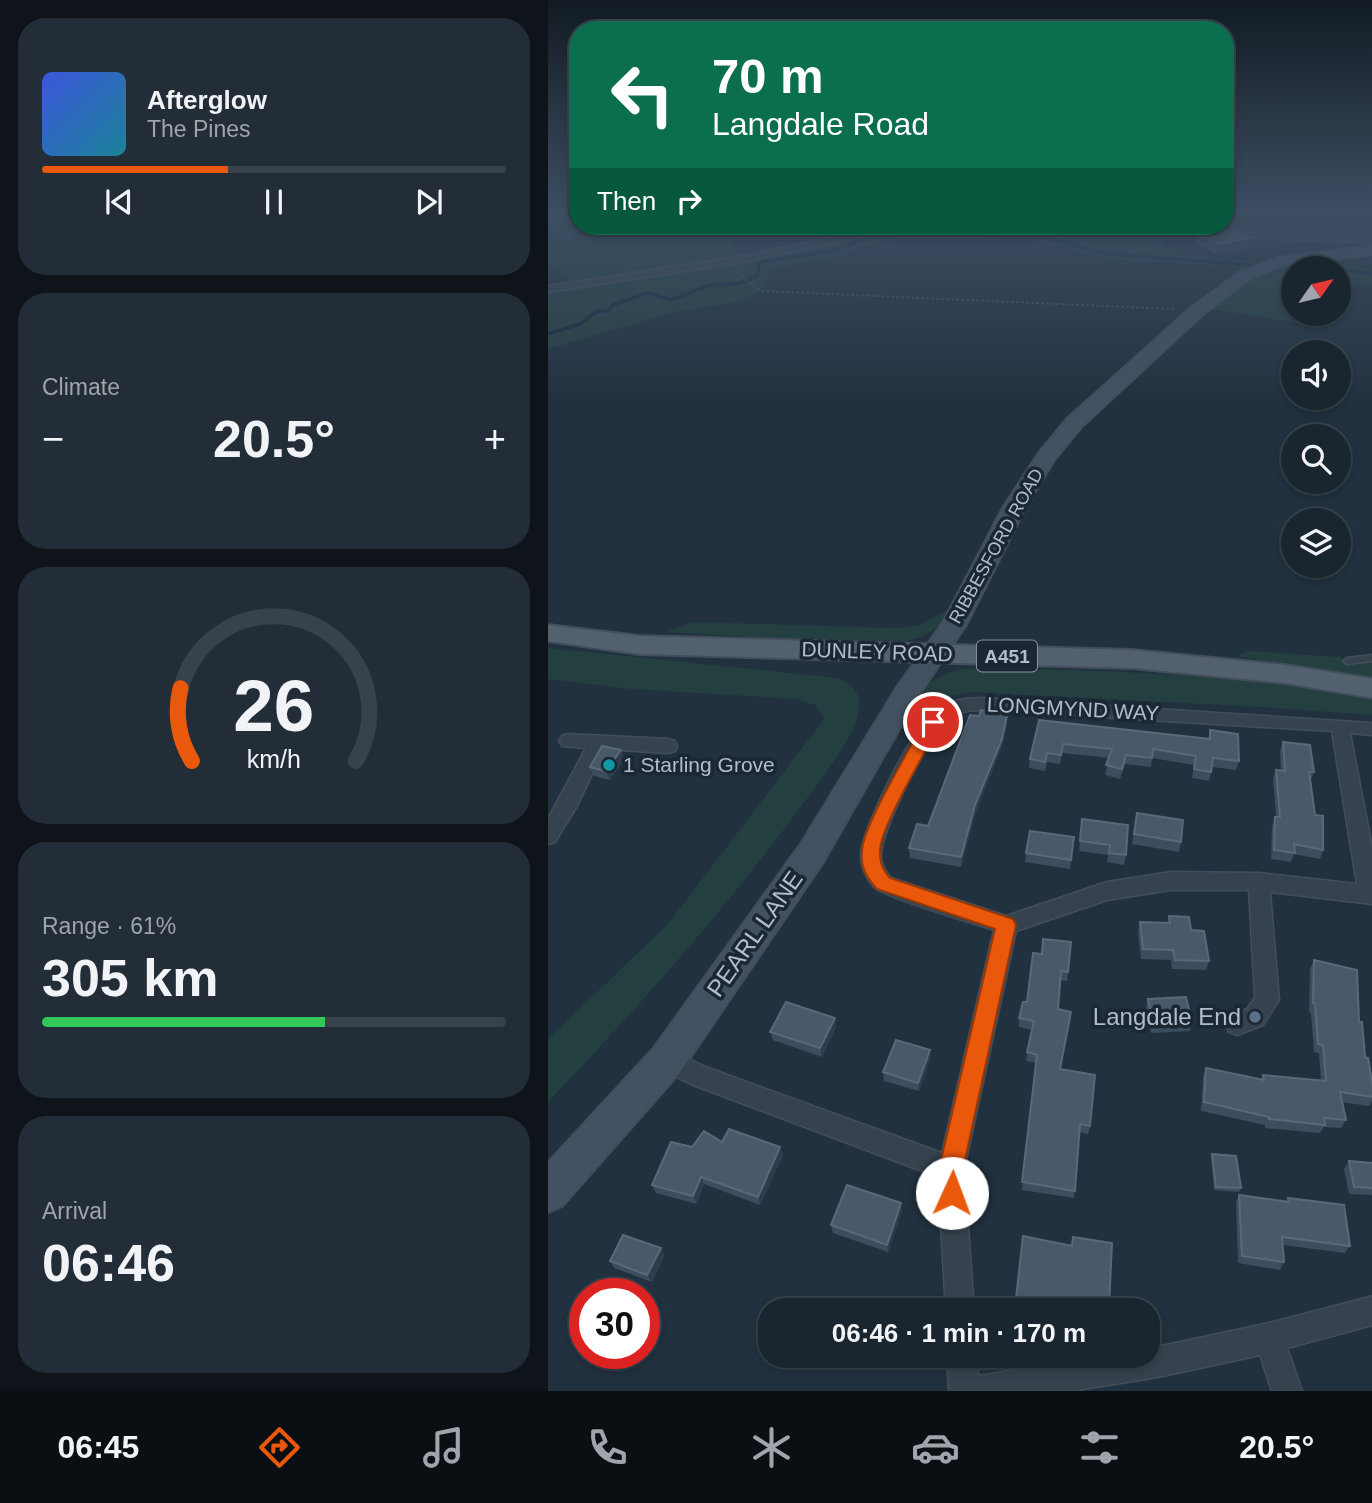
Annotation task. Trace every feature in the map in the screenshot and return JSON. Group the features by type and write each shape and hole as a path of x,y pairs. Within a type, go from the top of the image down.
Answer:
{"main road":[{"name":"RIBBESFORD ROAD","path":"933,654 954,625 1014,508 1046,457 1074,423 1197,311 1247,275"},
{"name":"DUNLEY ROAD","path":"548,633 639,645 1132,659 1285,674 1372,689"},
{"name":"PEARL LANE","path":"548,1192 667,1060 812,853 859,778 907,692 933,654"}],"street":[{"path":"548,289 639,275"},
{"name":"LONGMYND WAY","path":"1006,925 884,884 874,874 871,847 879,827 933,722 942,712 953,707 984,704 1372,729"},
{"path":"959,1298 951,1169 1006,925 1107,891 1170,881 1258,882 1370,894 1340,725"},
{"path":"568,741 668,746"},
{"path":"548,836 567,806 598,743"},
{"path":"1237,1024 1255,1017 1267,1000 1258,882"},
{"path":"667,1060 701,1077 951,1169"},
{"path":"977,1391 1158,1362 1269,1338 1372,1310"},
{"path":"1269,1338 1287,1391"},
{"path":"963,1368 964,1391"}],"lane":[{"path":"1347,661 1372,659"}],"path":[{"path":"744,278 760,291 1197,311"}],"green space":[{"path":"563,275 619,275 572,282"},
{"path":"658,275 768,275 762,289 742,301 675,312 548,349 548,292"},
{"path":"1258,275 1281,275 1281,320 1211,309"},
{"path":"1351,275 1372,275 1372,284 1356,282 1351,292"},
{"path":"955,606 934,630 905,641 787,639 667,632 692,622 896,628 917,626"},
{"path":"548,648 838,678 855,690 860,704 852,732 838,755 747,877 650,992 548,1102 548,1039 667,925 825,718 815,705 796,699 631,689 548,679"},
{"path":"1248,651 1340,657 1350,665 1372,663 1372,680 1237,656"},
{"path":"959,669 1114,672 1270,683 1372,696 1372,715 970,692 941,699 903,722 924,688 938,678"}],"building":[{"path":"981,710 1007,715 1002,739 975,805 961,857 909,848 917,824 928,826 970,715 979,716"},
{"path":"1039,720 1210,739 1210,730 1238,734 1239,761 1213,758 1211,772 1194,769 1196,756 1153,749 1152,758 1126,755 1122,769 1106,765 1112,749 1063,744 1061,755 1047,753 1045,762 1030,759"},
{"path":"1283,742 1310,745 1314,772 1309,772 1315,815 1323,816 1323,850 1294,844 1295,853 1274,850 1275,817 1280,817 1276,770 1285,771"},
{"path":"602,746 621,750 606,771 590,767"},
{"path":"1137,813 1183,820 1181,842 1134,834"},
{"path":"1082,819 1128,825 1126,855 1109,853 1110,845 1080,841"},
{"path":"1030,831 1074,837 1071,860 1026,853"},
{"path":"1169,916 1189,917 1191,930 1204,931 1209,961 1175,960 1173,950 1143,949 1140,922 1170,923"},
{"path":"1043,939 1071,942 1068,972 1061,971 1058,1009 1071,1012 1060,1069 1095,1075 1090,1126 1080,1124 1075,1191 1022,1182 1037,1055 1027,1052 1034,1021 1019,1018 1023,1002 1027,1002 1033,953 1042,954"},
{"path":"1314,960 1357,970 1359,1022 1362,1022 1365,1057 1368,1058 1373,1097 1340,1092 1346,1120 1324,1118 1325,1125 1269,1119 1204,1102 1206,1068 1264,1080 1263,1075 1326,1081 1323,1045 1318,1044 1313,1003"},
{"path":"1186,997 1192,1022 1153,1024 1148,999"},
{"path":"786,1002 835,1018 820,1048 770,1032"},
{"path":"896,1040 930,1050 918,1083 883,1072"},
{"path":"729,1129 780,1147 758,1197 701,1177 693,1196 652,1185 671,1142 692,1147 704,1131 722,1142"},
{"path":"1212,1154 1236,1156 1241,1188 1216,1187"},
{"path":"1349,1161 1373,1163 1373,1188 1354,1187"},
{"path":"847,1185 901,1203 887,1245 831,1225"},
{"path":"1239,1195 1289,1202 1288,1198 1344,1205 1350,1246 1282,1237 1284,1262 1242,1256"},
{"path":"623,1235 661,1248 647,1275 610,1261"},
{"path":"1023,1236 1072,1246 1073,1237 1112,1243 1109,1298 1016,1298"}],"waterway":[{"path":"548,334 580,324 596,312 609,310 613,305 647,293 671,300 710,285 737,284 757,275"}],"place":[{"name":"1 Starling Grove","path":"609,765"},
{"name":"Langdale End","path":"1255,1017"}],"route":[{"path":"933,722 879,827 871,847 871,862 874,874 884,884 1006,925 951,1169 952,1193"}]}
